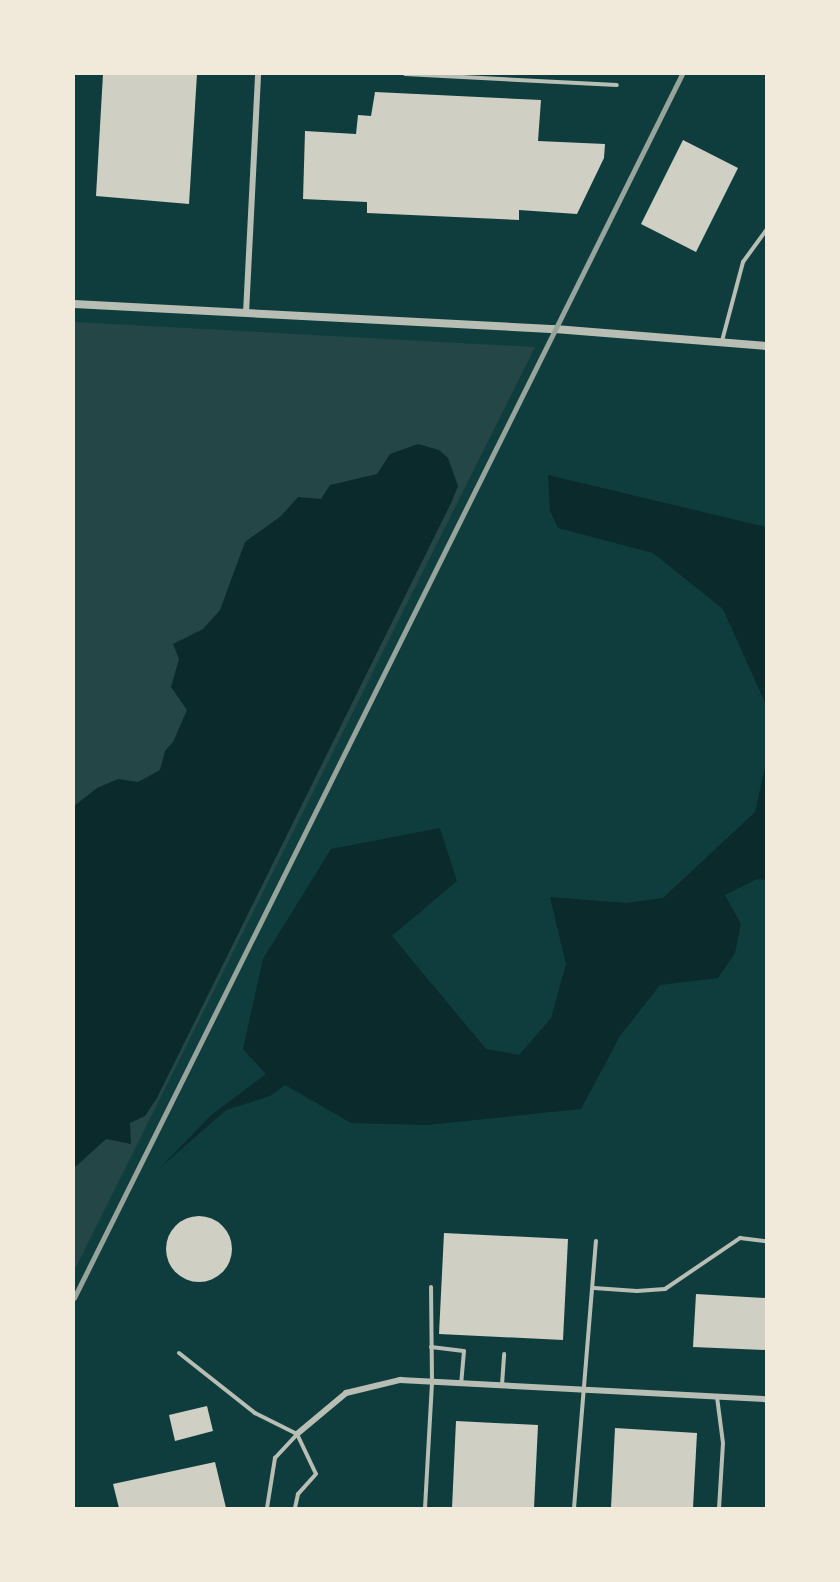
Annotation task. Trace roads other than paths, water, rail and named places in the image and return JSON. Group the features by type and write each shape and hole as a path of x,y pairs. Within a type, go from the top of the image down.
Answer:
{"street":[{"path":"246,314 258,74"},
{"path":"74,304 766,346"},
{"path":"297,1434 333,1401 354,1390 400,1380 766,1399"}],"lane":[{"path":"405,74 617,86"},
{"path":"722,342 743,262 766,230"},
{"path":"594,1288 637,1292 665,1289 740,1238 766,1241"},
{"path":"574,1509 582,1389 589,1361 596,1241"},
{"path":"425,1509 432,1381 431,1287"},
{"path":"430,1347 464,1351 461,1383"},
{"path":"179,1353 255,1413 297,1434 316,1474 298,1494 295,1509"},
{"path":"502,1385 504,1354"},
{"path":"717,1396 723,1443 719,1509"},
{"path":"267,1509 275,1458 297,1434"}],"railway":[{"path":"74,1298 682,74"}]}
